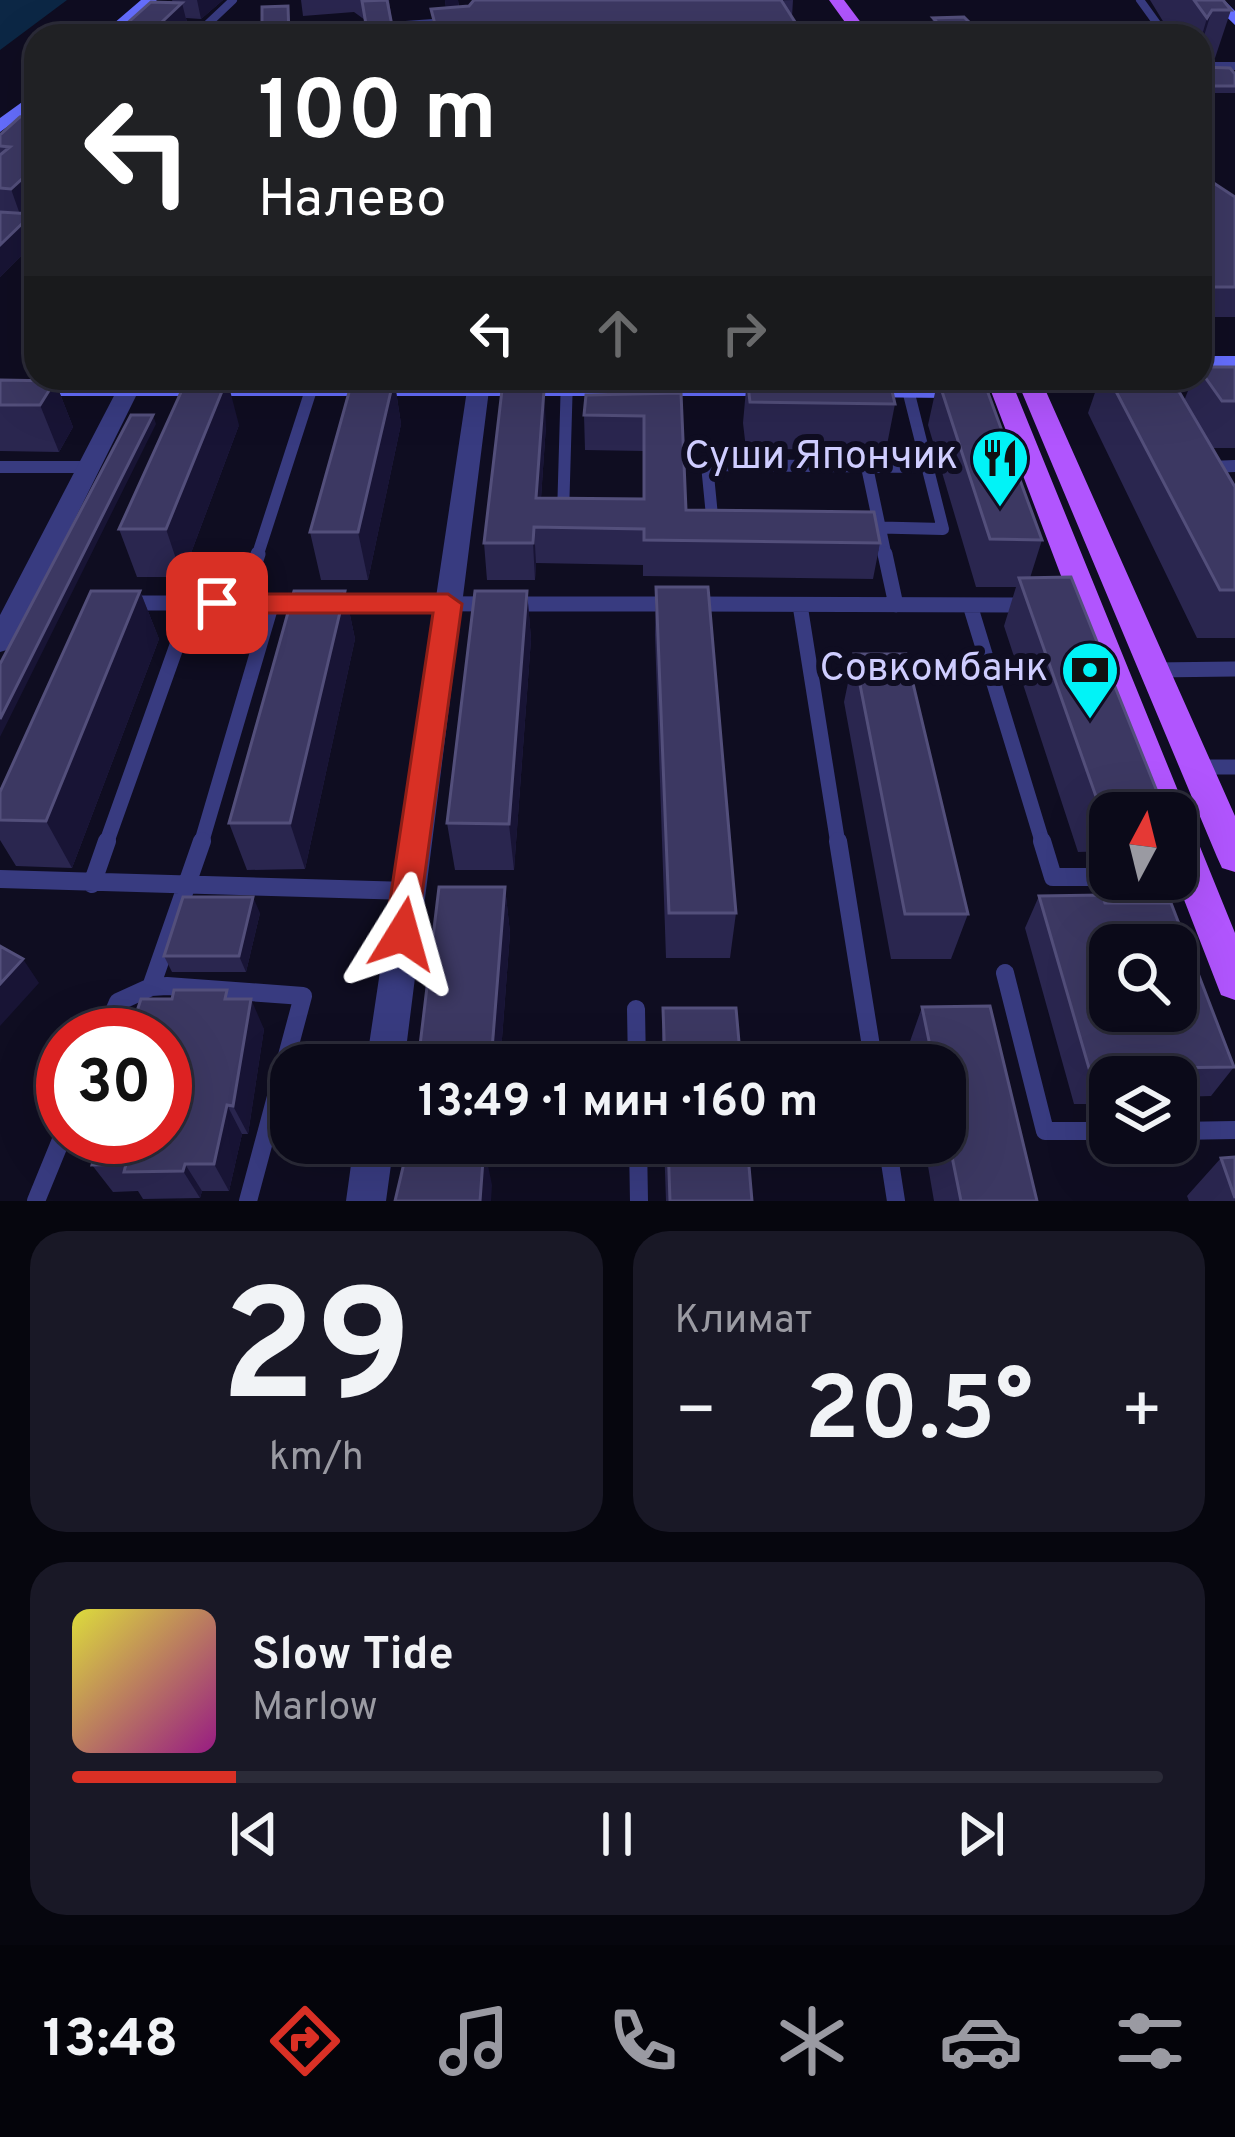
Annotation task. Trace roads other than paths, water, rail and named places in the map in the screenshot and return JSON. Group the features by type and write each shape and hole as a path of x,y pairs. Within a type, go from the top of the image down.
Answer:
{"main road":[{"path":"128,24 150,0"},
{"path":"1216,0 1235,20"},
{"path":"0,127 24,107"},
{"path":"128,390 478,390"},
{"path":"821,390 954,390"},
{"path":"1013,390 1081,605 1160,792"},
{"path":"1014,390 1154,670 1235,857"},
{"path":"1196,900 1235,982"}],"street":[{"path":"0,642 128,390"},
{"path":"388,1044 478,390"},
{"path":"366,1201 371,1164"}],"lane":[{"path":"207,24 233,0"},
{"path":"453,24 469,21"},
{"path":"242,603 311,390"},
{"path":"563,515 569,390"},
{"path":"838,527 943,529 908,390"},
{"path":"731,526 710,526 707,465 927,467"},
{"path":"867,466 896,605"},
{"path":"1210,467 1235,466"},
{"path":"0,467 89,467"},
{"path":"109,603 1039,605"},
{"path":"92,884 192,603"},
{"path":"151,987 188,888 272,603"},
{"path":"800,604 871,1044"},
{"path":"970,605 1052,877 1089,877"},
{"path":"1154,670 1235,669"},
{"path":"1196,766 1235,766"},
{"path":"0,880 409,891"},
{"path":"1005,973 1045,1131 1089,1131"},
{"path":"115,1008 118,1002 151,987 303,996 248,1201"},
{"path":"636,1009 637,1044"},
{"path":"1197,1131 1235,1130"},
{"path":"36,1201 51,1164"},
{"path":"638,1164 639,1201"},
{"path":"890,1164 896,1201"}],"water":[{"path":"0,0 67,0 35,24 24,24 24,32 0,50"}],"place":[{"name":"Суши Япончик","path":"1000,509"},
{"name":"Совкомбанк","path":"1090,721"}]}
